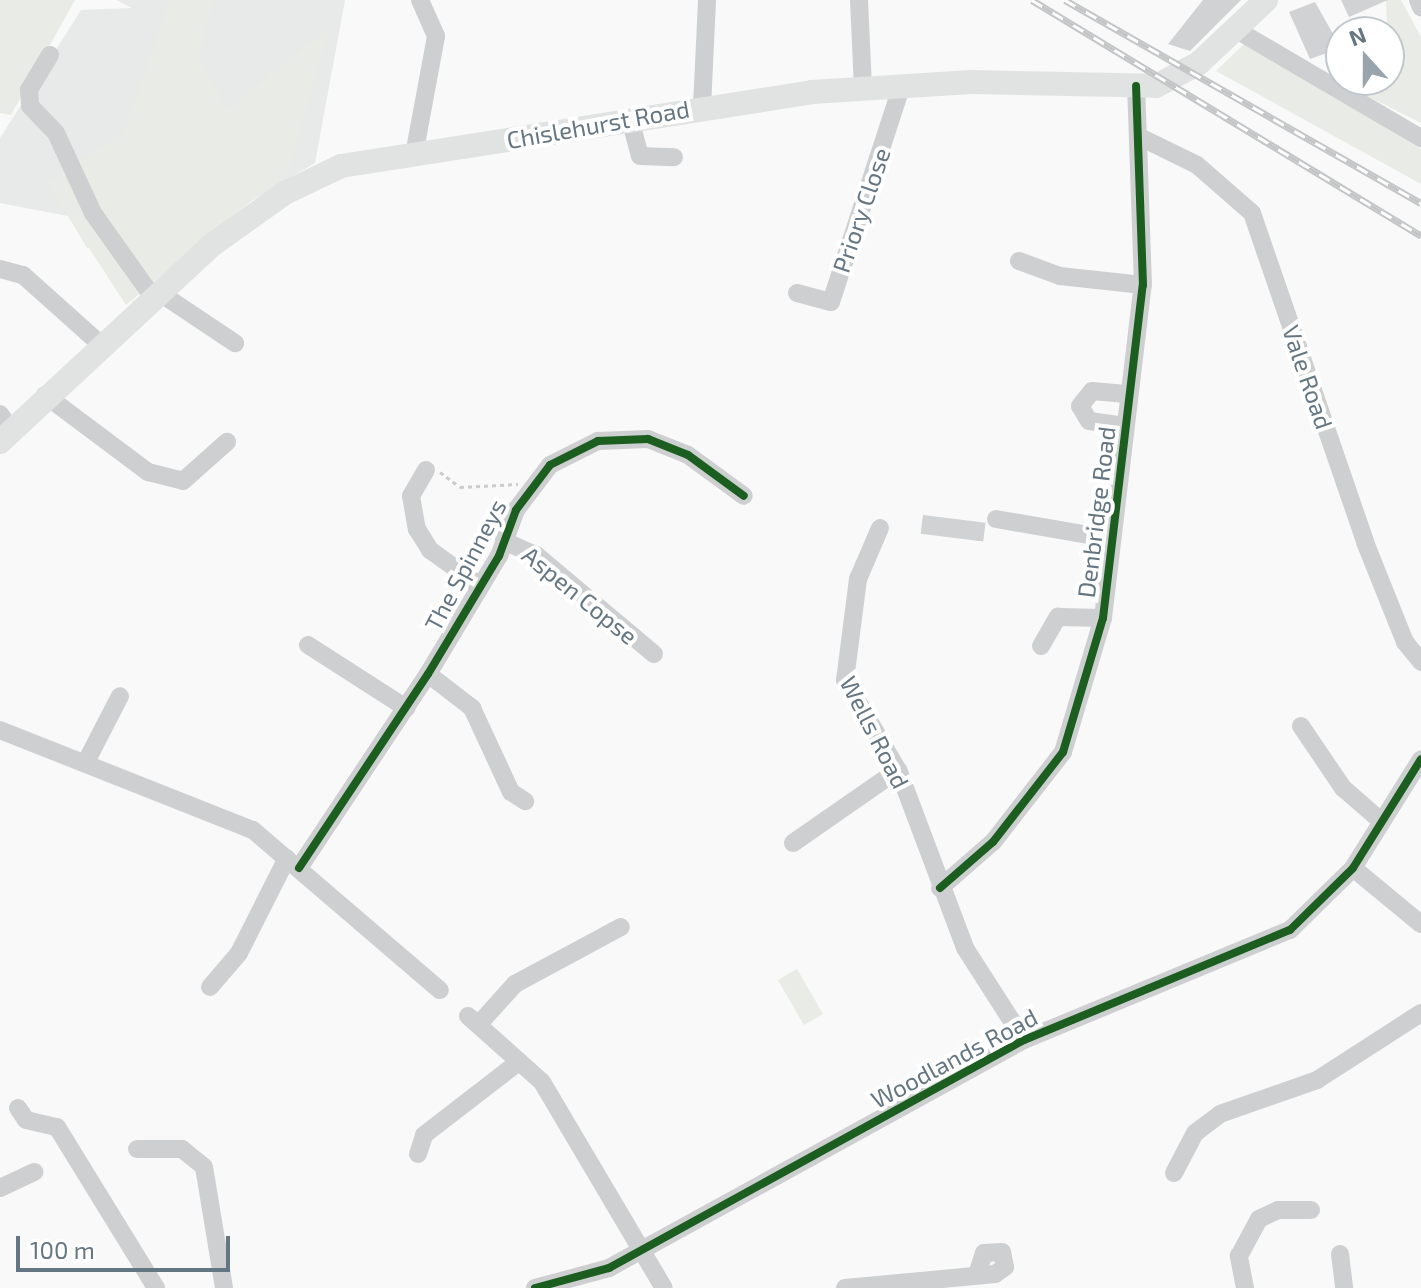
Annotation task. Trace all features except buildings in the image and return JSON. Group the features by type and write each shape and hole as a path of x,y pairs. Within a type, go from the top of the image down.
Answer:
{"main road":[{"name":"Chislehurst Road","path":"4,429 154,293 285,193 341,166 702,107 863,88 902,85 1156,86 1199,63 1266,0"}],"street":[{"path":"702,107 707,0"},
{"path":"859,0 863,88"},
{"path":"1418,0 1421,7"},
{"path":"414,155 436,36 429,5"},
{"path":"1235,29 1421,138"},
{"path":"50,55 29,90 30,106 56,133 93,213 154,293 235,343"},
{"name":"Priory Close","path":"797,293 831,302 902,85"},
{"name":"Denbridge Road","path":"940,888 993,842 1063,752 1103,618 1143,285 1142,138 1136,86"},
{"path":"630,119 640,156 674,157"},
{"name":"Vale Road","path":"1142,138 1197,165 1252,213 1365,542 1405,642 1421,662"},
{"path":"1019,261 1060,276 1143,285"},
{"path":"0,269 23,275 99,343"},
{"path":"1125,426 1089,421 1080,406 1092,391 1129,394"},
{"path":"45,395 148,472 183,481 227,442"},
{"name":"The Spinneys","path":"210,987 239,953 293,863 406,708 480,586 529,489 558,458 598,441 633,438 673,447 744,496"},
{"name":"The Spinneys","path":"426,470 411,496 417,529 430,550 480,586"},
{"path":"996,519 1112,539"},
{"name":"Wells Road","path":"880,528 858,579 846,646 845,680 898,770 940,888"},
{"name":"Aspen Copse","path":"504,541 536,555 654,654"},
{"path":"1041,646 1058,617 1103,618"},
{"path":"308,645 406,708"},
{"path":"428,674 472,708 511,792 525,801"},
{"path":"86,762 120,696"},
{"path":"1301,726 1343,788 1381,821"},
{"path":"0,730 231,819 293,863 440,990"},
{"name":"Woodlands Road","path":"535,1288 589,1276 644,1250 1024,1040 1263,945 1317,908 1353,868 1421,759"},
{"path":"793,843 898,770"},
{"path":"1353,868 1421,924"},
{"path":"940,888 965,948 1024,1040"},
{"path":"621,927 515,984 474,1020 517,1063 542,1082 664,1288"},
{"path":"1174,1173 1195,1133 1220,1114 1317,1080 1421,1013"},
{"path":"418,1154 424,1135 440,1120 507,1078 517,1063"},
{"path":"18,1108 26,1120 57,1127 156,1288"},
{"path":"137,1149 182,1149 204,1167 224,1288"},
{"path":"0,1188 35,1172"},
{"path":"1245,1288 1239,1256 1259,1219 1278,1210 1311,1210"},
{"path":"1340,1254 1344,1288"},
{"path":"845,1288 977,1275"}],"path":[{"path":"426,470 460,487 515,482 529,489"}],"shaded area":[{"path":"0,0 75,0 11,115 0,113"},
{"path":"117,0 345,0 315,163 216,222 87,248 68,216 0,203 0,138 81,10 131,8"},
{"path":"170,0 213,0 199,59 228,109 330,27 289,170 126,305 46,182 123,133"},
{"path":"1386,0 1401,0 1421,37 1421,123 1367,96 1405,96 1405,16 1387,16"},
{"path":"1245,43 1325,91 1325,96 1333,96 1421,149 1421,184 1216,71"},
{"path":"797,969 823,1014 804,1025 778,980"}],"railway":[{"path":"1032,0 1421,236"},
{"path":"1065,0 1421,203"}],"cycle path":[{"path":"940,888 993,842 1063,752 1103,618 1143,285 1136,86"},
{"path":"299,868 428,674 499,556 516,510 550,465 598,441 648,439 688,455 744,496"},
{"path":"535,1288 609,1268 1024,1040 1290,930 1353,868 1421,759"}]}
